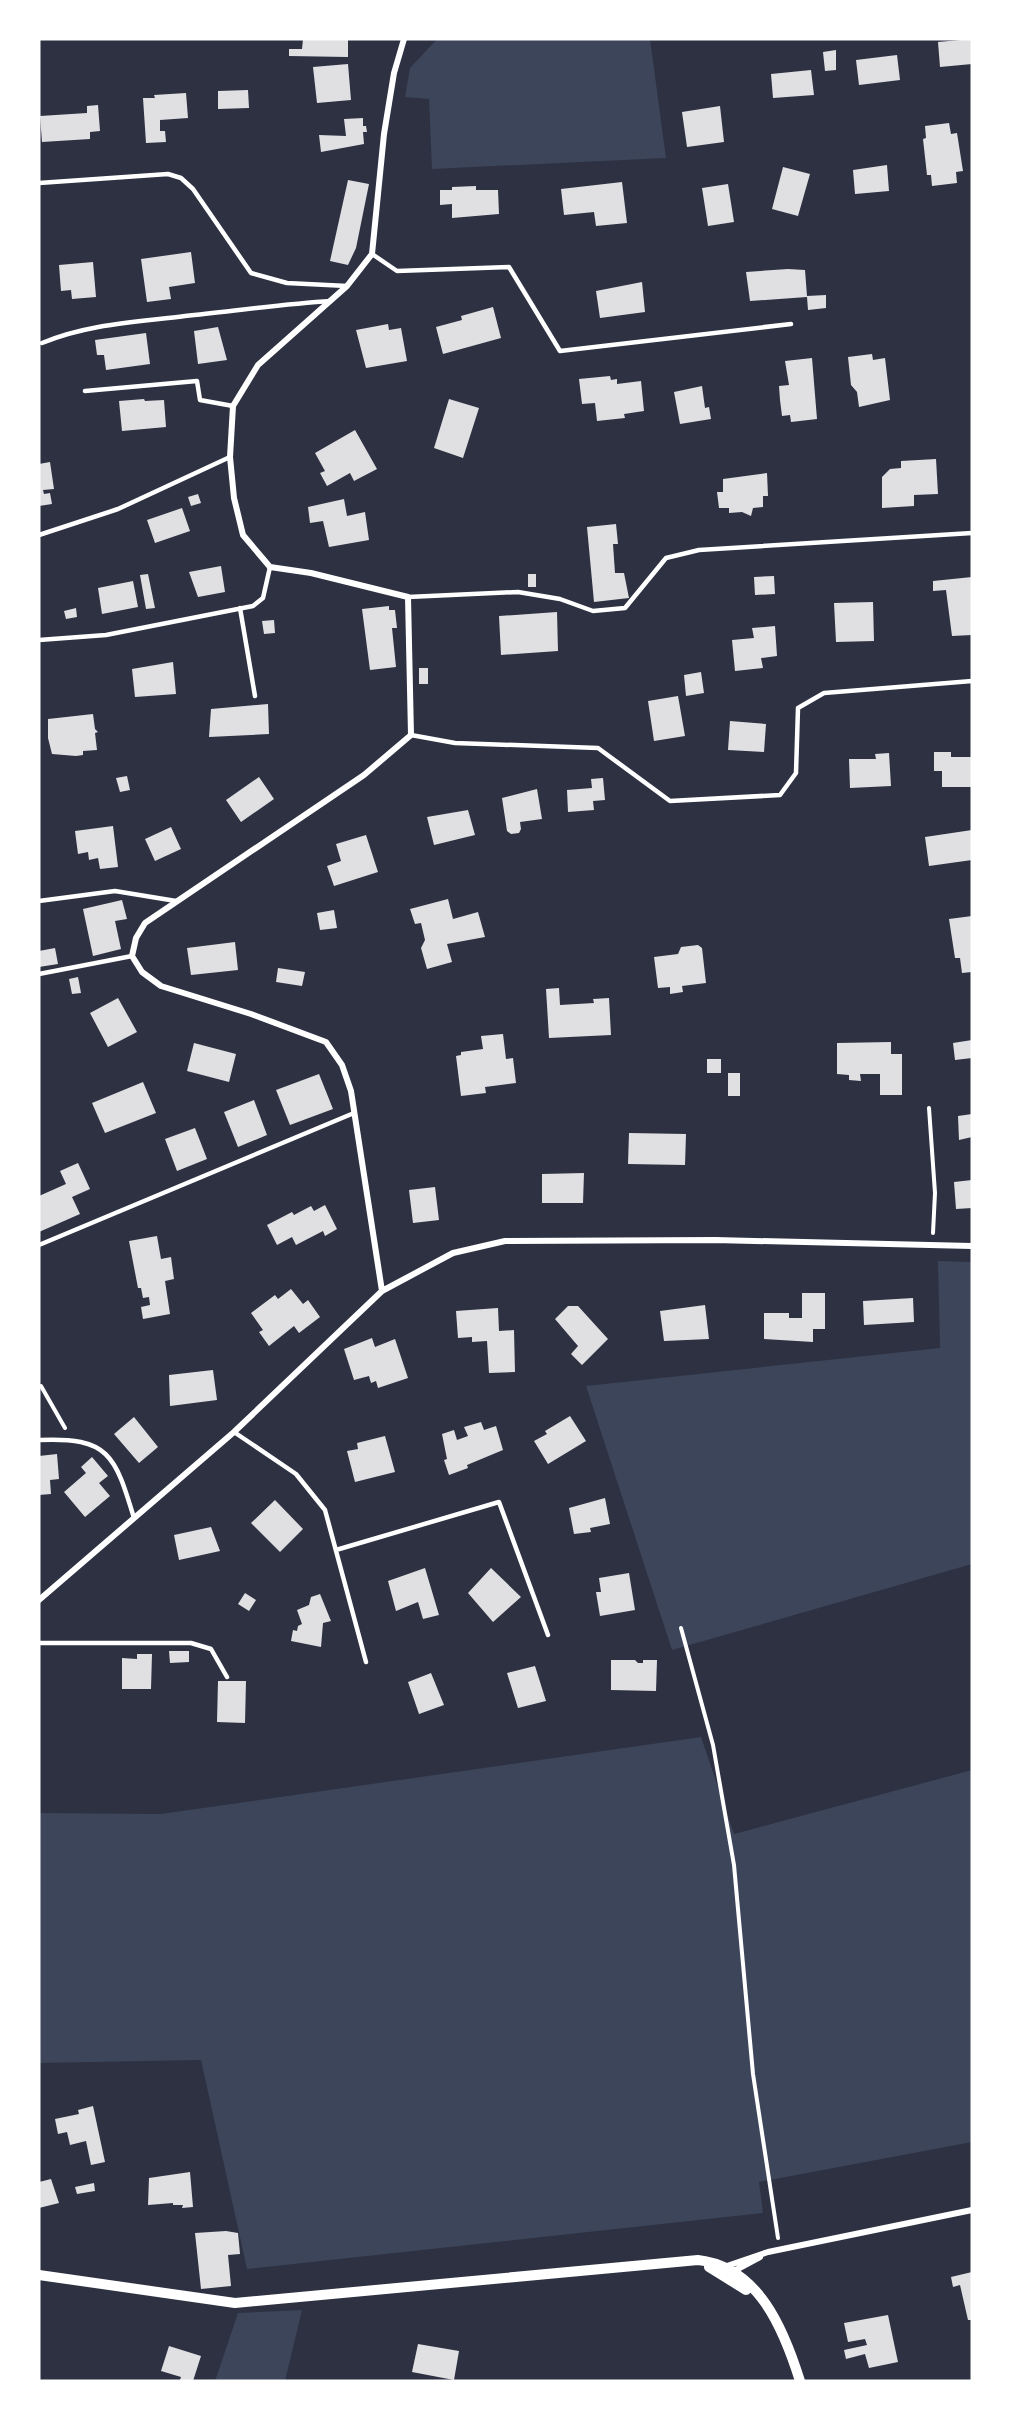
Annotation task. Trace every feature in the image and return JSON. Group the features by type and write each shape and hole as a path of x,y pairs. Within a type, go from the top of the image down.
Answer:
{"street":[{"path":"382,1291 351,1091 342,1065 326,1042 251,1014 161,986 142,972 132,956 136,938 145,924 364,775 411,735 408,597 311,573 270,567 243,535 234,498 230,457 232,406 258,365 347,286 372,254 384,134 394,74 403,42"},
{"path":"39,1600 234,1432 382,1291 453,1253 506,1241 715,1240 972,1246"},
{"path":"725,2271 768,2252 972,2210"},
{"path":"725,2271 768,2252"},
{"path":"39,2275 235,2303 688,2261 712,2262 748,2282 786,2338 800,2381"}],"lane":[{"path":"39,183 150,173 168,174 181,178 193,189 251,273 287,283 347,286"},
{"path":"372,254 397,271 509,267 560,351 791,324"},
{"path":"42,343 63,334 108,325 283,303 331,301"},
{"path":"86,390 197,381 200,400 232,406"},
{"path":"39,535 118,509 230,457"},
{"path":"408,597 518,592 560,599 592,611 625,608 666,558 699,550 972,533"},
{"path":"39,640 106,635 253,606 263,598 270,567"},
{"path":"240,608 255,696"},
{"path":"411,735 455,743 598,748 670,801 780,795 796,773 798,708 824,693 972,681"},
{"path":"39,902 116,891 176,901"},
{"path":"39,974 132,956"},
{"path":"39,1245 354,1113"},
{"path":"234,1432 296,1474 325,1510 366,1662"},
{"path":"39,1440 72,1439 100,1448 113,1464 123,1482 134,1518"},
{"path":"336,1550 499,1502 548,1635"},
{"path":"39,1643 191,1643 211,1649 227,1677"}],"path":[{"path":"929,1108 935,1193 933,1245"},
{"path":"41,1386 72,1439"},
{"path":"681,1628 713,1745 734,1865 753,2074 780,2250"}],"shaded area":[{"path":"437,39 650,39 666,158 432,169 429,99 405,97 410,68"},
{"path":"938,1261 972,1262 972,1564 672,1650 586,1386 940,1348"},
{"path":"701,1737 734,1834 972,1770 972,2142 759,2182 763,2213 247,2269 201,2060 39,2063 39,1813 161,1814"},
{"path":"302,2310 285,2381 215,2381 238,2313"}],"building":[{"path":"303,39 348,39 348,57 289,56 289,49 302,49"},
{"path":"972,39 972,64 940,67 938,42"},
{"path":"836,50 836,70 825,71 823,52"},
{"path":"897,55 900,80 859,85 856,60"},
{"path":"348,64 351,100 317,103 313,67"},
{"path":"811,70 814,95 773,98 771,74"},
{"path":"248,90 249,108 218,109 218,91"},
{"path":"186,93 188,118 160,120 160,131 165,131 166,142 146,143 143,98"},
{"path":"98,105 100,131 90,132 90,139 42,142 40,116 87,113 87,106"},
{"path":"720,106 724,142 687,147 682,112"},
{"path":"363,118 363,126 366,126 367,132 363,132 364,144 321,152 319,135 346,136 344,119"},
{"path":"949,123 951,134 957,133 963,171 956,172 957,183 932,186 931,175 927,175 923,139 926,138 925,126"},
{"path":"887,165 889,191 855,194 853,170"},
{"path":"783,167 810,174 798,216 772,209"},
{"path":"348,180 369,184 356,248 348,265 330,261"},
{"path":"622,182 627,223 596,226 594,212 564,215 561,189"},
{"path":"728,184 734,222 708,226 702,188"},
{"path":"476,186 476,190 498,190 499,214 452,218 452,204 440,205 440,190"},
{"path":"191,252 195,283 169,287 171,299 147,302 141,259"},
{"path":"93,262 96,297 72,299 71,290 61,291 59,265"},
{"path":"805,270 807,296 826,295 826,308 808,310 807,297 750,301 746,272"},
{"path":"642,282 645,312 600,318 596,291"},
{"path":"493,307 501,338 443,354 436,327 462,320 461,316"},
{"path":"388,324 389,330 401,328 407,361 366,368 356,330"},
{"path":"218,327 227,360 198,364 194,331"},
{"path":"146,333 150,364 106,370 104,355 97,355 95,340"},
{"path":"872,354 873,360 885,358 890,400 859,407 857,392 851,385 848,357"},
{"path":"812,358 817,419 791,422 790,415 782,416 780,400 779,386 789,385 785,361"},
{"path":"610,376 611,380 617,379 617,384 641,381 644,411 624,414 625,418 597,421 595,403 582,404 579,379"},
{"path":"702,386 705,408 709,407 711,419 680,424 674,392"},
{"path":"144,399 145,401 164,400 166,427 122,431 119,401"},
{"path":"449,399 479,408 463,458 434,448"},
{"path":"355,430 377,469 354,481 350,473 327,486 320,473 325,471 315,453"},
{"path":"936,459 938,494 914,495 914,506 882,508 882,477 890,469 901,468 901,461"},
{"path":"50,462 54,489 43,490 44,494 50,493 52,504 39,506 39,464"},
{"path":"767,473 768,496 763,496 763,507 753,508 751,516 742,512 729,513 729,508 719,508 717,492 723,492 723,479"},
{"path":"198,494 201,503 191,506 188,497"},
{"path":"344,499 347,516 365,512 369,540 329,547 323,521 310,523 308,507"},
{"path":"182,508 190,531 155,543 147,520"},
{"path":"616,524 618,544 613,544 615,573 624,573 629,598 594,602 587,527"},
{"path":"221,566 225,592 198,597 189,572"},
{"path":"148,574 155,608 146,609 140,575"},
{"path":"528,574 536,574 536,587 528,587"},
{"path":"774,576 775,594 755,595 754,577"},
{"path":"972,577 972,635 952,636 946,590 933,591 933,581"},
{"path":"133,581 138,607 102,614 98,588"},
{"path":"873,602 874,641 836,642 834,603"},
{"path":"389,606 389,610 395,610 397,628 392,628 396,667 370,670 362,609"},
{"path":"76,608 77,617 66,619 64,611"},
{"path":"557,612 558,651 501,655 499,616"},
{"path":"274,620 275,633 264,634 262,621"},
{"path":"775,626 777,656 761,658 763,668 735,671 732,640 754,638 752,628"},
{"path":"173,662 176,694 135,697 132,669"},
{"path":"419,668 428,668 428,684 419,684"},
{"path":"701,672 704,693 686,696 684,675"},
{"path":"678,696 685,736 654,741 648,701"},
{"path":"268,704 269,734 209,737 211,709"},
{"path":"93,714 95,729 98,732 95,733 97,750 83,751 83,755 76,756 52,754 48,738 48,719"},
{"path":"730,721 766,724 764,752 728,750"},
{"path":"934,752 951,752 951,757 972,757 972,787 942,787 942,771 934,771"},
{"path":"889,753 891,786 850,788 849,759 876,759 875,754"},
{"path":"127,776 130,790 120,792 116,778"},
{"path":"259,777 274,799 241,822 226,800"},
{"path":"603,778 605,800 593,801 594,810 568,812 567,790 592,788 591,779"},
{"path":"537,789 542,819 520,822 519,833 511,834 507,831 502,798"},
{"path":"468,810 475,835 434,845 427,817"},
{"path":"113,826 118,867 100,869 98,858 89,860 88,852 78,854 75,831"},
{"path":"171,827 181,849 155,861 145,839"},
{"path":"972,830 972,860 929,866 925,837"},
{"path":"366,835 378,872 334,886 327,866 341,861 336,844"},
{"path":"448,899 453,919 478,912 485,937 447,944 452,962 427,969 421,948 425,940 421,923 415,924 410,909"},
{"path":"122,900 127,919 115,921 121,949 93,956 83,909"},
{"path":"334,910 337,928 320,930 317,913"},
{"path":"972,916 972,972 962,973 960,958 955,958 949,919"},
{"path":"235,942 238,970 191,975 187,948"},
{"path":"698,945 702,948 706,983 682,986 683,992 670,994 670,987 658,988 654,957 678,954 681,947"},
{"path":"55,948 58,964 39,967 39,951"},
{"path":"278,968 305,972 302,986 276,982"},
{"path":"78,977 81,993 72,994 69,979"},
{"path":"559,988 560,1005 594,1003 593,999 609,998 611,1035 549,1038 546,989"},
{"path":"118,998 137,1032 108,1047 90,1013"},
{"path":"503,1034 506,1059 513,1058 516,1083 485,1087 486,1093 461,1096 456,1056 461,1055 461,1052 483,1049 481,1036"},
{"path":"972,1040 972,1058 955,1060 953,1043"},
{"path":"891,1042 891,1054 902,1054 902,1095 880,1095 880,1074 860,1074 861,1081 849,1080 849,1075 837,1074 837,1043"},
{"path":"194,1043 236,1054 229,1082 187,1071"},
{"path":"707,1059 721,1059 721,1073 707,1073"},
{"path":"728,1073 740,1073 740,1096 728,1096"},
{"path":"319,1074 333,1109 290,1125 276,1090"},
{"path":"143,1082 156,1113 105,1133 92,1103"},
{"path":"254,1100 267,1135 238,1147 224,1112"},
{"path":"972,1114 972,1137 959,1140 958,1116"},
{"path":"195,1128 207,1159 177,1171 165,1139"},
{"path":"629,1133 686,1134 685,1165 628,1164"},
{"path":"78,1163 90,1189 72,1197 80,1214 39,1232 39,1196 66,1184 60,1171"},
{"path":"584,1173 583,1203 542,1203 542,1174"},
{"path":"972,1180 972,1208 956,1209 954,1182"},
{"path":"435,1187 439,1220 413,1223 409,1190"},
{"path":"325,1205 337,1229 325,1236 323,1231 296,1245 292,1237 277,1245 267,1225 292,1212 294,1215 311,1206 314,1211"},
{"path":"157,1236 161,1259 171,1257 174,1279 165,1281 170,1314 143,1319 141,1307 150,1305 149,1297 143,1298 141,1288 138,1288 129,1241"},
{"path":"291,1289 303,1304 308,1300 320,1317 299,1333 294,1326 269,1346 259,1332 263,1330 251,1313 275,1295 278,1299"},
{"path":"802,1293 825,1293 825,1329 813,1329 813,1342 764,1339 764,1313 789,1313 789,1318 802,1318"},
{"path":"913,1298 914,1322 864,1325 863,1301"},
{"path":"705,1305 709,1339 664,1341 660,1311"},
{"path":"568,1306 578,1306 608,1339 582,1365 571,1354 578,1346 555,1319"},
{"path":"498,1308 499,1331 514,1330 515,1372 489,1373 487,1341 472,1342 472,1337 458,1338 456,1311"},
{"path":"372,1338 375,1347 395,1339 408,1378 378,1388 376,1381 371,1383 369,1376 354,1380 344,1349"},
{"path":"213,1370 217,1400 170,1406 169,1375"},
{"path":"570,1416 586,1441 548,1464 534,1441 547,1434 545,1431"},
{"path":"134,1417 158,1447 139,1463 114,1434"},
{"path":"481,1422 484,1430 496,1426 503,1450 449,1475 444,1460 447,1459 442,1434 454,1430 457,1440 468,1436 464,1427"},
{"path":"385,1436 395,1472 355,1482 347,1451 358,1449 357,1443"},
{"path":"57,1454 59,1479 50,1480 51,1494 39,1495 39,1456"},
{"path":"92,1457 108,1476 99,1483 110,1496 85,1517 64,1492 86,1473 81,1467"},
{"path":"605,1498 610,1524 590,1528 591,1532 574,1534 569,1508"},
{"path":"275,1500 303,1529 280,1552 251,1523"},
{"path":"211,1527 220,1551 179,1560 174,1535"},
{"path":"425,1568 439,1615 423,1619 418,1602 396,1611 388,1581"},
{"path":"491,1568 521,1597 493,1622 468,1593"},
{"path":"629,1573 635,1610 600,1616 596,1592 601,1592 599,1578"},
{"path":"245,1593 256,1600 249,1611 238,1604"},
{"path":"320,1594 331,1621 323,1623 321,1647 291,1641 293,1630 297,1631 298,1626 302,1624 297,1610 309,1605 311,1597"},
{"path":"169,1651 189,1651 189,1662 170,1663"},
{"path":"137,1654 152,1654 151,1689 122,1689 122,1658 137,1659"},
{"path":"611,1660 635,1660 643,1663 643,1660 657,1660 656,1691 611,1690"},
{"path":"535,1666 546,1701 518,1708 507,1673"},
{"path":"431,1673 444,1705 419,1714 408,1682"},
{"path":"218,1681 246,1681 245,1723 217,1722"},
{"path":"93,2106 105,2162 91,2165 86,2141 70,2145 67,2132 58,2134 55,2119 79,2114 78,2110"},
{"path":"190,2172 193,2207 182,2208 183,2205 173,2205 173,2203 148,2205 149,2178"},
{"path":"51,2179 59,2203 39,2208 39,2182"},
{"path":"94,2183 95,2191 77,2194 75,2187"},
{"path":"226,2231 238,2233 240,2254 228,2255 231,2286 201,2289 195,2233"},
{"path":"972,2272 972,2320 968,2320 960,2285 953,2287 951,2277"},
{"path":"888,2315 898,2362 869,2368 865,2354 846,2359 844,2350 867,2345 865,2339 848,2342 844,2323"},
{"path":"418,2344 459,2351 454,2380 412,2372"},
{"path":"169,2346 201,2356 193,2381 183,2381 180,2380 181,2377 161,2371"}]}
